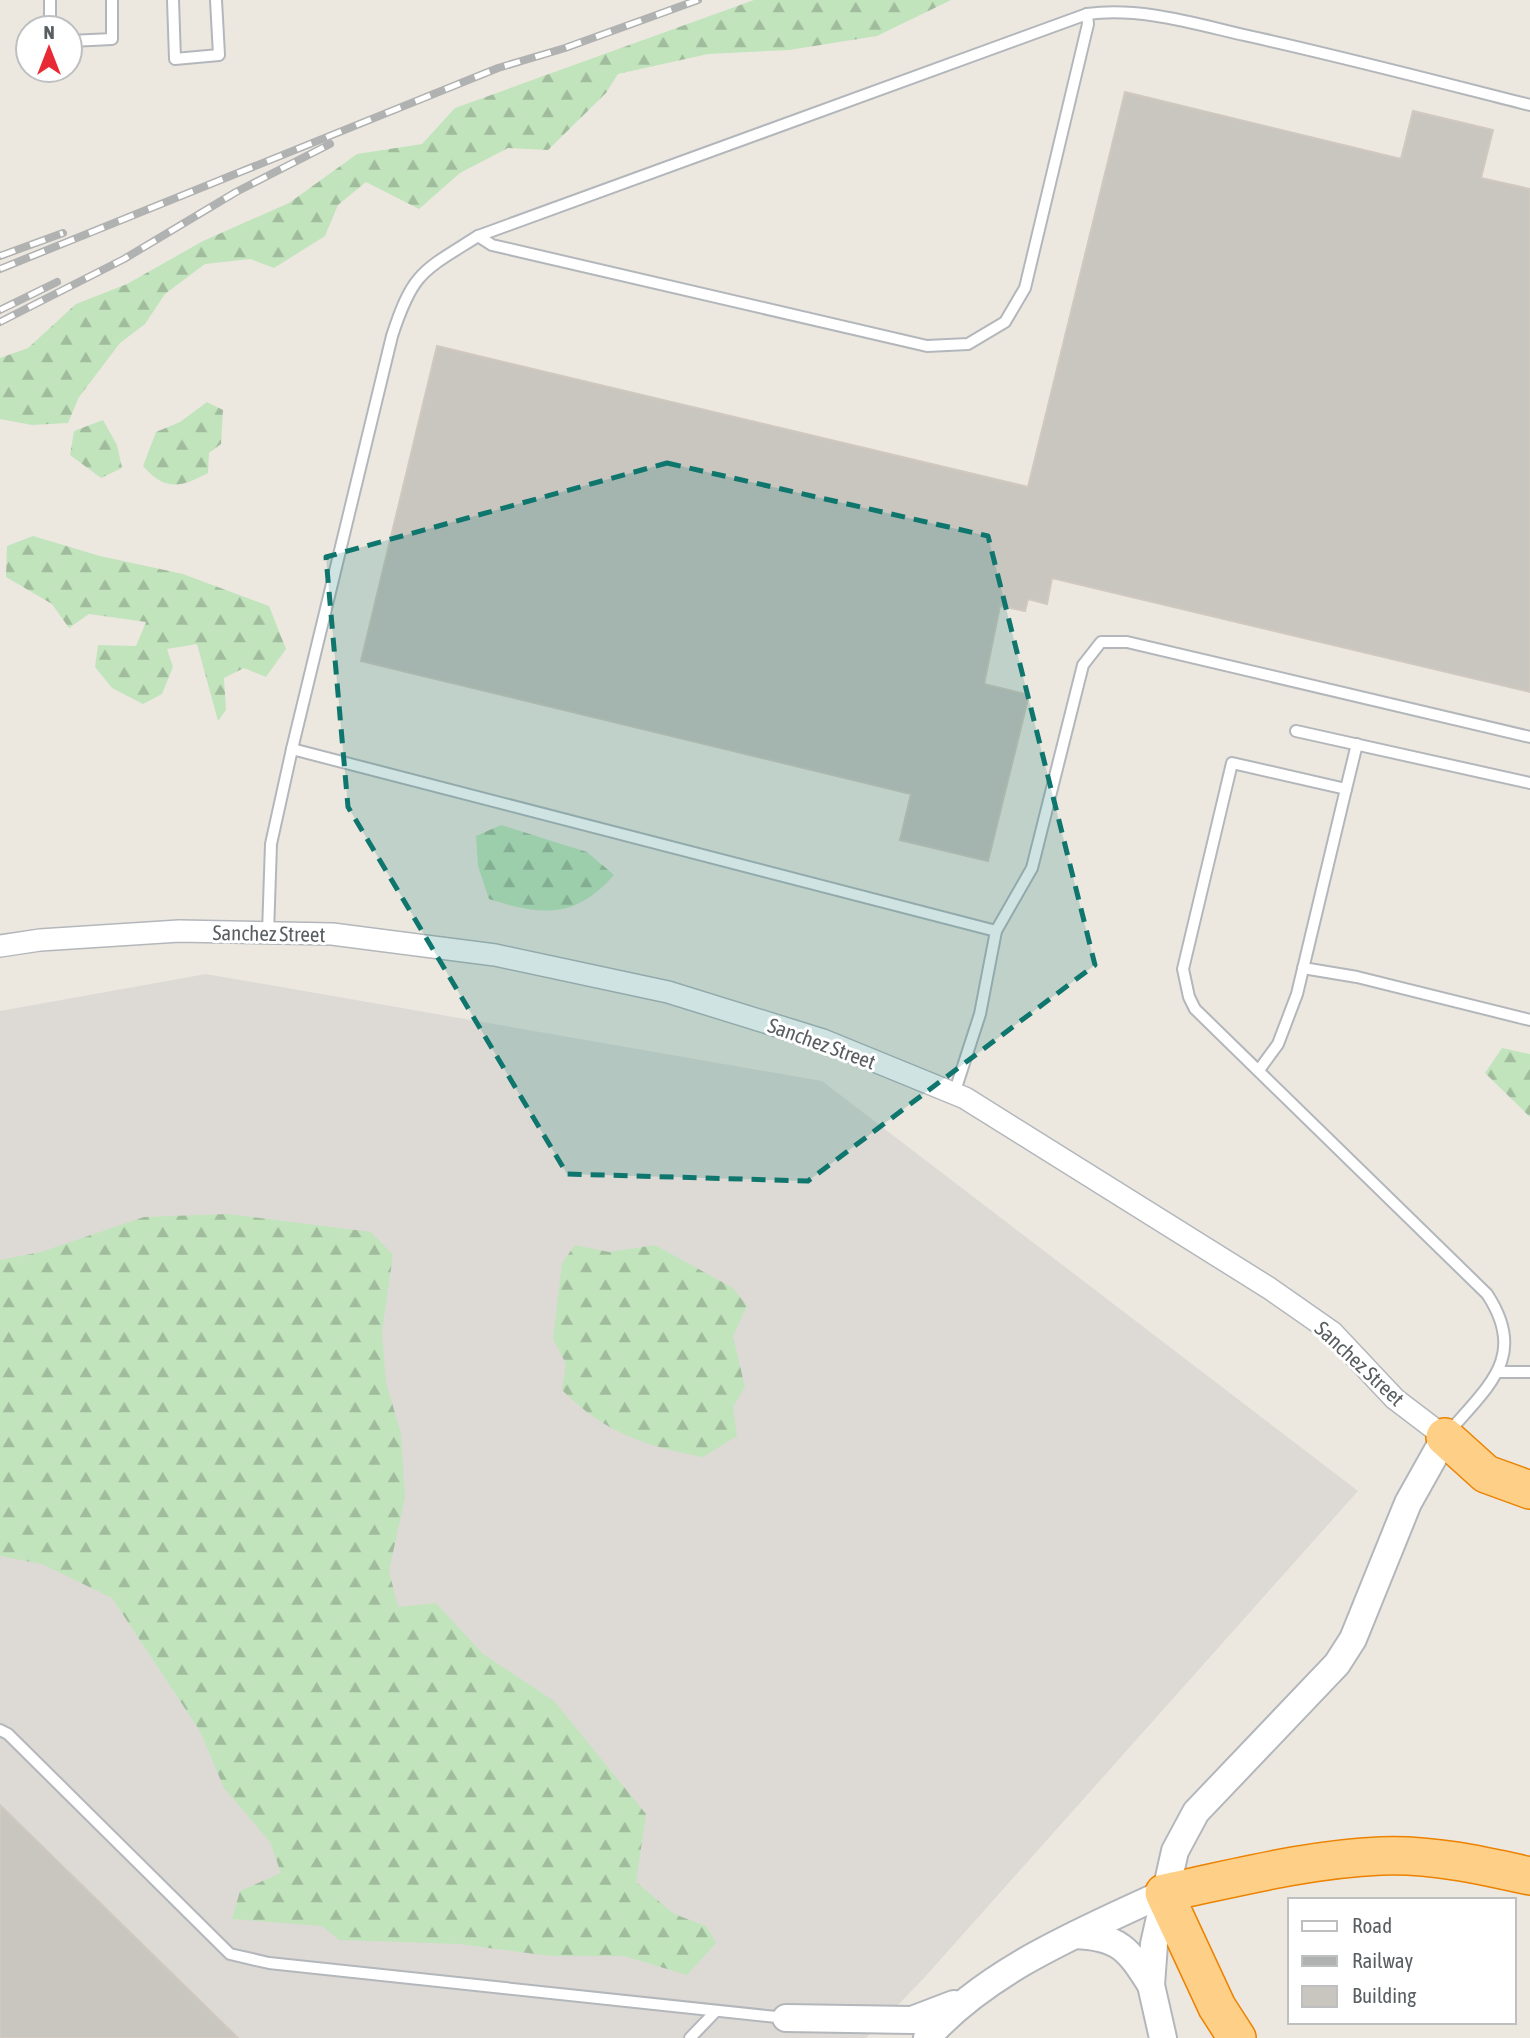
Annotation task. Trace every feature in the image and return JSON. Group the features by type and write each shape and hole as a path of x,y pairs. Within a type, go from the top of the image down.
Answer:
{"highway":[{"path":"1445,1437 1486,1474 1530,1490"},
{"path":"1237,2038 1217,2007 1164,1893 1312,1862 1384,1856 1465,1861 1530,1876"}],"street":[{"name":"Sanchez Street","path":"0,946 40,940 179,931 332,934 495,955 668,992 823,1040 954,1094 1269,1288 1332,1332 1395,1399 1445,1437 1500,1466 1530,1475"},
{"path":"1163,2038 1151,1985 1154,1944 1175,1851 1196,1812 1337,1664 1353,1639 1408,1503 1445,1437"},
{"path":"786,2018 912,2020 978,1993 1075,1935 1164,1893"},
{"path":"1075,1935 1113,1941 1129,1951 1151,1985"},
{"path":"927,2038 978,1993"},
{"path":"786,2018 846,2029 862,2038"}],"lane":[{"path":"84,41 113,40 112,0"},
{"path":"173,0 176,59 219,55 216,0"},
{"path":"268,933 271,844 292,749 385,363 405,298 420,273 478,236 1087,14 1113,10 1149,14 1310,50 1530,105"},
{"path":"478,236 492,245 927,346 968,344 1004,322 1025,288 1088,24 1087,14"},
{"path":"954,1094 979,1014 996,931 1032,868 1083,665 1101,642 1127,642 1530,737"},
{"path":"1296,731 1530,783"},
{"path":"1259,1070 1278,1044 1288,1023 1357,744"},
{"path":"292,749 996,931"},
{"path":"1346,789 1232,763 1183,970 1189,997 1195,1009 1488,1294 1499,1312 1505,1332 1506,1351 1498,1372 1445,1437"},
{"path":"1303,968 1357,977 1530,1020"},
{"path":"1498,1372 1530,1373"},
{"path":"0,1730 8,1734 230,1954 269,1964 786,2018"},
{"path":"690,2038 716,2011"}],"highlighted area":[{"path":"667,463 988,536 1095,965 808,1181 567,1174 348,807 326,557"}],"shaded area":[{"path":"206,974 822,1081 1358,1491 924,1978 866,2038 0,2038 0,1011"}],"green space":[{"path":"754,0 951,0 877,36 789,50 708,54 618,74 606,93 548,150 508,148 460,173 419,209 366,182 338,205 325,236 274,268 250,259 205,264 165,294 145,324 120,343 79,397 68,423 32,425 0,419 0,358 28,348 76,304 127,284 203,241 289,203 357,154 422,144 455,108"},
{"path":"207,402 223,410 221,444 209,453 208,473 181,484 159,480 143,466 156,432 180,422"},
{"path":"103,420 117,445 122,468 101,478 70,455 74,431"},
{"path":"33,536 100,556 183,574 269,606 286,649 266,677 244,668 224,678 226,710 218,721 197,644 167,649 173,667 162,694 143,704 112,688 95,667 98,645 136,646 146,622 89,614 69,628 52,604 6,577 7,546"},
{"path":"501,825 587,852 614,875 585,900 557,910 525,909 489,899 478,866 476,836"},
{"path":"1502,1048 1530,1054 1530,1117 1485,1073"},
{"path":"228,1214 371,1232 393,1255 382,1332 386,1382 401,1434 405,1497 389,1571 398,1607 436,1603 483,1654 554,1701 646,1814 636,1882 674,1914 706,1926 716,1943 687,1975 624,1956 551,1956 459,1944 339,1940 322,1926 232,1919 240,1891 281,1873 270,1842 224,1788 200,1731 112,1598 42,1564 0,1556 0,1260 41,1252 144,1217"},
{"path":"575,1245 609,1252 655,1245 733,1288 747,1306 733,1336 745,1387 733,1407 737,1436 703,1457 663,1448 627,1436 610,1427 578,1405 562,1390 566,1364 553,1339 562,1263"}],"building":[{"path":"1125,92 1401,159 1413,111 1493,130 1481,178 1530,189 1530,692 1052,578 1047,604 1028,599 1025,611 1000,606 984,684 1029,695 988,861 900,840 911,794 361,661 437,346 1028,487"},
{"path":"0,1805 238,2038 0,2038"}],"railway":[{"path":"0,269 498,68 565,48 698,0"},
{"path":"0,322 124,259 236,192 330,144"},
{"path":"0,256 63,233"},
{"path":"0,310 57,282"}]}
